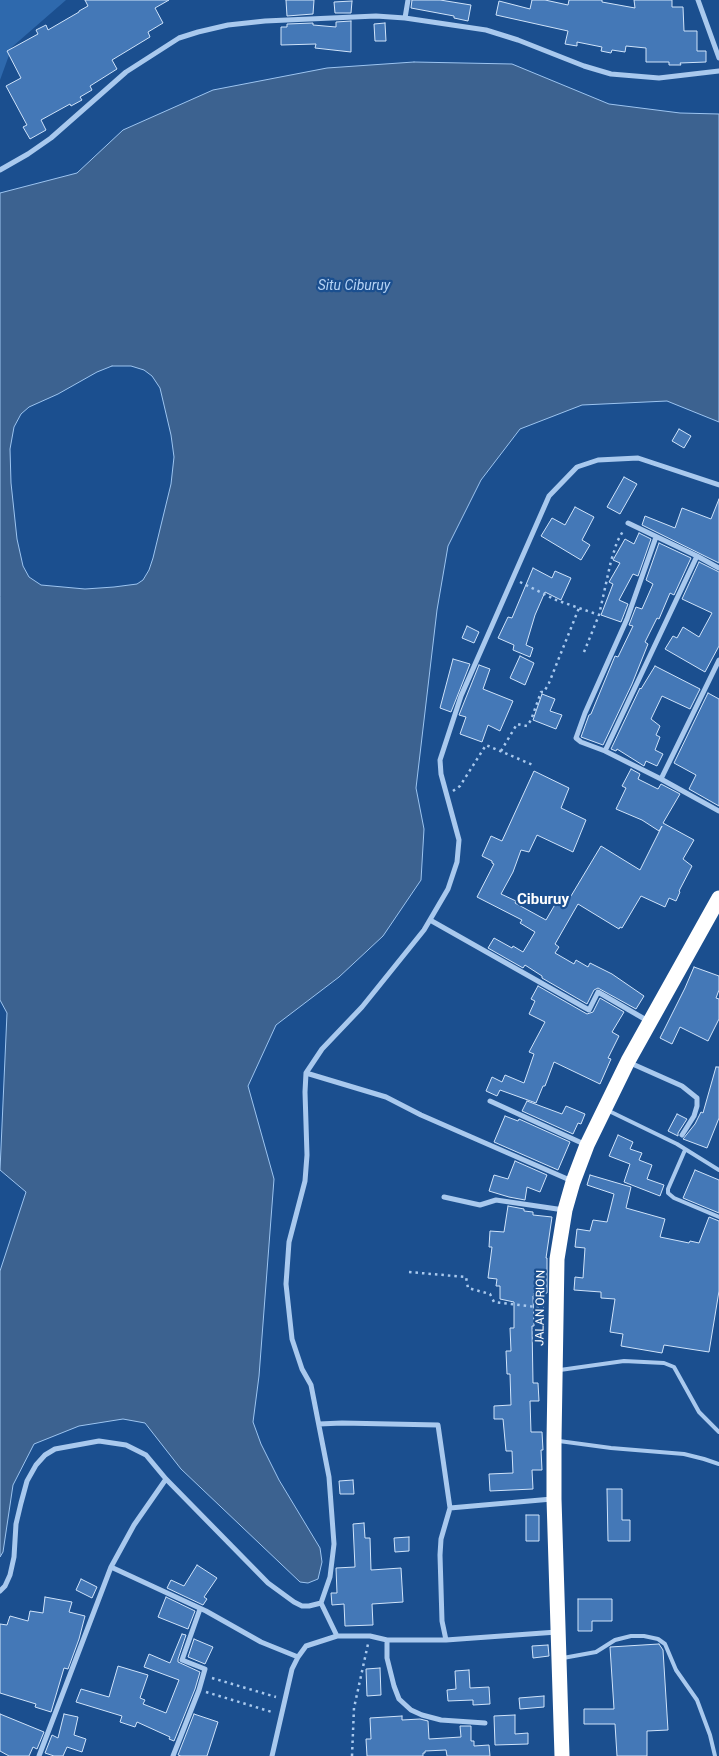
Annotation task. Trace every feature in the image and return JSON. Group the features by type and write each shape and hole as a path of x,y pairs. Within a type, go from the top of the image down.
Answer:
{"highway":[{"name":"JALAN ORION","path":"562,1756 558,1659 554,1440 557,1259 565,1210 587,1145 628,1061 718,901"}],"street":[{"path":"405,18 408,0"},
{"path":"698,0 719,58"},
{"path":"0,170 51,138 126,72 179,38 221,27 265,21 376,16 405,18 486,30 611,74 659,78 719,71"},
{"path":"337,1636 322,1602 330,1577 334,1544 329,1477 311,1386 302,1369 292,1339 286,1284 288,1242 305,1181 308,1155 306,1073 322,1049 362,1007 424,930 448,889 457,862 459,840 441,774 440,760 461,696 549,496 577,467 598,460 638,458 719,485"},
{"path":"628,523 719,568"},
{"path":"656,537 628,619 588,705 576,740 605,751 719,811"},
{"path":"605,751 697,556"},
{"path":"661,779 719,660"},
{"path":"430,920 589,1010 598,992 650,1022"},
{"path":"628,1061 682,1086 697,1098 694,1116 682,1135"},
{"path":"306,1073 386,1097 421,1115 573,1182"},
{"path":"490,1101 587,1145"},
{"path":"444,1197 480,1205 496,1200 565,1210"},
{"path":"319,1424 438,1426 450,1508 441,1539 440,1555 442,1621 446,1640"},
{"path":"0,1591 5,1586 10,1575 14,1557 16,1524 27,1481 36,1465 45,1455 55,1449 74,1444 99,1441 126,1445 146,1456 166,1479 268,1583 294,1602 302,1606 309,1606 322,1602"},
{"path":"38,1756 111,1567 134,1525 166,1479"},
{"path":"450,1508 554,1499"},
{"path":"111,1567 200,1609 261,1642 298,1657"},
{"path":"173,1756 199,1690 205,1669 182,1660 200,1609"},
{"path":"272,1756 292,1668 306,1646 337,1636 370,1636 387,1640 446,1640 558,1632"},
{"path":"387,1640 387,1658 394,1686 399,1699 411,1710 442,1720 485,1723"}],"lane":[{"path":"605,1109 677,1144 719,1170"},
{"path":"685,1150 668,1193 674,1198 719,1217"},
{"path":"556,1371 624,1361 664,1362 674,1367 699,1412 719,1432"},
{"path":"554,1440 611,1448 684,1454 719,1464"},
{"path":"558,1659 596,1652 615,1640 631,1636 658,1639 665,1644 676,1670 697,1700 710,1735 715,1756"}],"path":[{"path":"584,652 599,615 618,542 628,523"},
{"path":"513,579 556,600 599,615"},
{"path":"501,751 517,724 527,726 531,720 542,692 544,692 549,683 579,608"},
{"path":"447,795 460,786 486,744 532,765"},
{"path":"409,1272 466,1277 468,1288 490,1294 494,1302 556,1310"},
{"path":"352,1756 354,1708 370,1636"},
{"path":"203,1675 284,1700"},
{"path":"199,1690 281,1714"}],"shaded area":[{"path":"0,0 66,0 12,47 0,80"}],"water":[{"name":"Situ Ciburuy","path":"414,62 512,64 609,104 680,113 719,114 719,422 667,401 582,405 520,429 481,480 448,546 437,610 416,788 424,829 421,880 383,936 339,977 276,1025 248,1086 274,1179 259,1376 253,1422 261,1444 279,1480 320,1548 322,1562 318,1579 308,1583 300,1582 181,1469 145,1423 123,1419 79,1426 34,1444 13,1485 3,1552 0,1557 0,1271 26,1192 0,1170 7,1013 0,1000 0,193 77,173 123,130 213,90 327,68","holes":["112,366 131,366 144,370 152,376 160,388 174,457 171,484 149,570 143,580 137,584 85,589 41,585 29,577 23,566 17,539 11,483 10,449 14,427 21,414 29,407 58,394 97,372"]}],"building":[{"path":"85,0 169,0 155,8 163,23 148,32 150,37 112,60 117,69 90,86 92,90 80,97 82,100 71,106 70,104 41,120 46,130 30,139 23,127 27,125 6,86 21,78 7,51 38,34 36,30 46,25 48,30 79,12 88,6"},
{"path":"286,0 314,0 313,14 287,16"},
{"path":"412,0 440,0 471,5 468,21 454,18 454,16 411,8"},
{"path":"532,0 545,0 568,5 569,0 602,0 602,2 635,8 634,0 672,0 672,7 683,7 684,31 697,31 697,51 706,51 706,62 669,65 669,62 646,62 646,48 626,46 625,52 612,50 611,53 601,51 602,47 577,42 577,46 565,44 568,31 496,15 499,1 530,9"},
{"path":"352,1 351,13 335,13 334,2"},
{"path":"351,21 351,52 315,48 316,44 281,45 281,27 287,27 287,24 313,23 313,25 336,27 336,22"},
{"path":"385,23 386,41 375,41 374,24"},
{"path":"679,429 691,436 684,448 672,441"},
{"path":"624,477 637,484 620,514 607,507"},
{"path":"719,499 719,563 642,525 645,516 675,528 682,508 711,519"},
{"path":"575,507 594,517 582,540 590,545 581,560 541,536 552,518 565,525"},
{"path":"639,533 651,539 638,576 633,574 619,600 628,604 621,622 601,615 613,584 609,582 620,563 613,560 625,539 634,544"},
{"path":"659,543 691,558 674,595 670,593 659,619 657,618 645,642 648,644 632,684 603,745 581,737 615,656 618,657 633,626 629,625 636,607 642,609 653,584 646,580"},
{"path":"699,562 719,572 719,646 705,672 665,649 673,636 677,638 683,627 699,637 712,613 682,599"},
{"path":"533,568 552,578 555,571 571,578 561,600 545,592 535,615 526,645 533,648 530,657 513,650 514,645 498,638 508,617 512,618"},
{"path":"467,626 479,632 474,643 462,638"},
{"path":"520,656 534,663 525,685 510,678"},
{"path":"453,659 470,664 451,712 440,708"},
{"path":"479,665 490,669 483,689 513,701 500,731 488,725 482,742 460,734 466,717 459,715"},
{"path":"655,666 700,689 690,709 662,696 651,719 660,726 656,735 660,737 655,750 663,754 657,766 646,761 644,766 617,749 616,751 611,749 640,688"},
{"path":"708,693 719,699 719,806 689,789 696,775 674,763"},
{"path":"542,694 555,699 550,711 562,715 556,729 533,720"},
{"path":"631,769 640,774 638,779 658,789 661,784 680,794 663,823 694,840 683,859 692,866 676,901 669,898 665,907 641,896 622,928 620,927 619,929 578,904 555,944 559,947 555,953 574,964 576,960 588,967 590,963 612,974 644,996 636,1009 598,988 594,990 587,1004 542,978 542,976 525,965 523,968 488,948 494,938 523,952 535,932 520,923 522,920 477,897 494,864 482,856 491,836 502,841 534,771 569,788 561,808 586,820 573,852 537,835 529,852 521,850 513,872 501,894 546,920 557,901 565,906 601,846 640,870 662,826 659,831 642,820 616,809 626,788 622,786"},
{"path":"694,967 719,976 719,990 716,998 719,999 719,1019 708,1041 680,1027 672,1044 660,1038"},
{"path":"538,986 587,1014 593,1012 600,998 624,1012 612,1032 619,1036 608,1058 611,1059 600,1084 554,1062 536,1103 500,1090 497,1096 486,1091 492,1077 502,1082 505,1075 524,1083 534,1054 529,1052 545,1022 529,1014 535,1001 531,999"},
{"path":"716,1067 719,1067 719,1118 707,1148 683,1139 695,1124 701,1112 703,1113"},
{"path":"527,1101 562,1114 566,1106 585,1114 581,1124 578,1123 573,1134 522,1111"},
{"path":"677,1114 687,1119 678,1136 668,1131"},
{"path":"505,1116 518,1121 519,1119 570,1142 558,1170 494,1142"},
{"path":"618,1135 633,1142 630,1149 642,1153 639,1160 652,1165 647,1179 664,1185 660,1196 624,1182 630,1164 609,1156"},
{"path":"515,1161 547,1175 540,1192 527,1187 525,1200 489,1191 494,1175 508,1179"},
{"path":"695,1170 719,1180 719,1213 683,1198"},
{"path":"590,1175 631,1187 626,1208 665,1219 660,1237 689,1243 690,1241 699,1243 709,1217 719,1221 719,1291 709,1352 664,1345 662,1353 621,1346 623,1334 610,1332 615,1299 601,1298 601,1292 574,1290 575,1277 583,1278 585,1248 575,1247 577,1229 590,1231 593,1220 607,1222 614,1194 587,1185"},
{"path":"508,1206 533,1212 533,1215 552,1217 546,1258 547,1293 534,1293 533,1296 533,1383 538,1383 539,1401 530,1401 531,1432 542,1432 542,1470 532,1470 533,1489 490,1491 489,1474 513,1473 512,1451 506,1451 503,1419 494,1419 494,1406 511,1405 510,1374 507,1374 506,1351 511,1351 510,1328 514,1328 514,1302 500,1299 500,1286 496,1286 497,1279 488,1278 492,1247 489,1247 490,1231 504,1232"},
{"path":"353,1480 354,1494 340,1494 339,1481"},
{"path":"607,1489 622,1489 622,1520 630,1520 630,1541 608,1541"},
{"path":"526,1515 539,1515 539,1541 526,1541"},
{"path":"364,1523 365,1538 370,1538 371,1570 401,1568 403,1602 372,1604 373,1625 345,1626 344,1604 332,1605 331,1593 337,1593 336,1568 355,1567 353,1524"},
{"path":"409,1537 409,1551 395,1552 394,1538"},
{"path":"197,1565 217,1578 204,1597 207,1599 203,1605 167,1588 171,1580 184,1586"},
{"path":"81,1579 97,1587 92,1598 76,1590"},
{"path":"45,1597 72,1602 69,1612 85,1616 68,1669 64,1668 51,1712 35,1707 36,1704 0,1693 0,1624 7,1625 10,1616 28,1621 30,1611 43,1613"},
{"path":"166,1597 195,1611 188,1629 158,1617"},
{"path":"578,1599 612,1599 612,1621 592,1621 592,1631 578,1631"},
{"path":"182,1634 186,1635 178,1662 200,1672 174,1741 169,1739 170,1737 137,1722 135,1727 120,1722 122,1716 76,1702 81,1689 109,1697 118,1666 148,1675 140,1698 145,1700 143,1704 166,1713 179,1680 144,1667 149,1654 170,1663"},
{"path":"194,1639 213,1647 205,1664 188,1657"},
{"path":"659,1644 663,1650 668,1730 647,1731 647,1756 617,1756 615,1724 584,1724 584,1709 614,1709 610,1647"},
{"path":"548,1645 549,1656 533,1658 532,1646"},
{"path":"380,1668 381,1695 367,1696 366,1669"},
{"path":"469,1670 470,1688 489,1687 490,1704 473,1705 473,1700 448,1701 447,1690 456,1689 455,1671"},
{"path":"544,1696 544,1707 520,1709 519,1698"},
{"path":"0,1714 44,1732 37,1749 33,1747 29,1756 9,1756 0,1751"},
{"path":"64,1714 78,1717 74,1735 86,1739 82,1752 67,1747 63,1756 45,1753 52,1735 58,1738"},
{"path":"194,1714 218,1722 207,1756 178,1755"},
{"path":"515,1715 515,1734 528,1733 528,1744 495,1745 494,1716"},
{"path":"402,1716 402,1720 420,1719 428,1721 429,1739 461,1737 460,1726 471,1726 471,1741 474,1741 474,1746 489,1745 490,1756 447,1756 446,1750 425,1751 423,1756 367,1756 366,1739 371,1739 370,1718"}],"district":[{"name":"Ciburuy","path":"543,900"}]}
